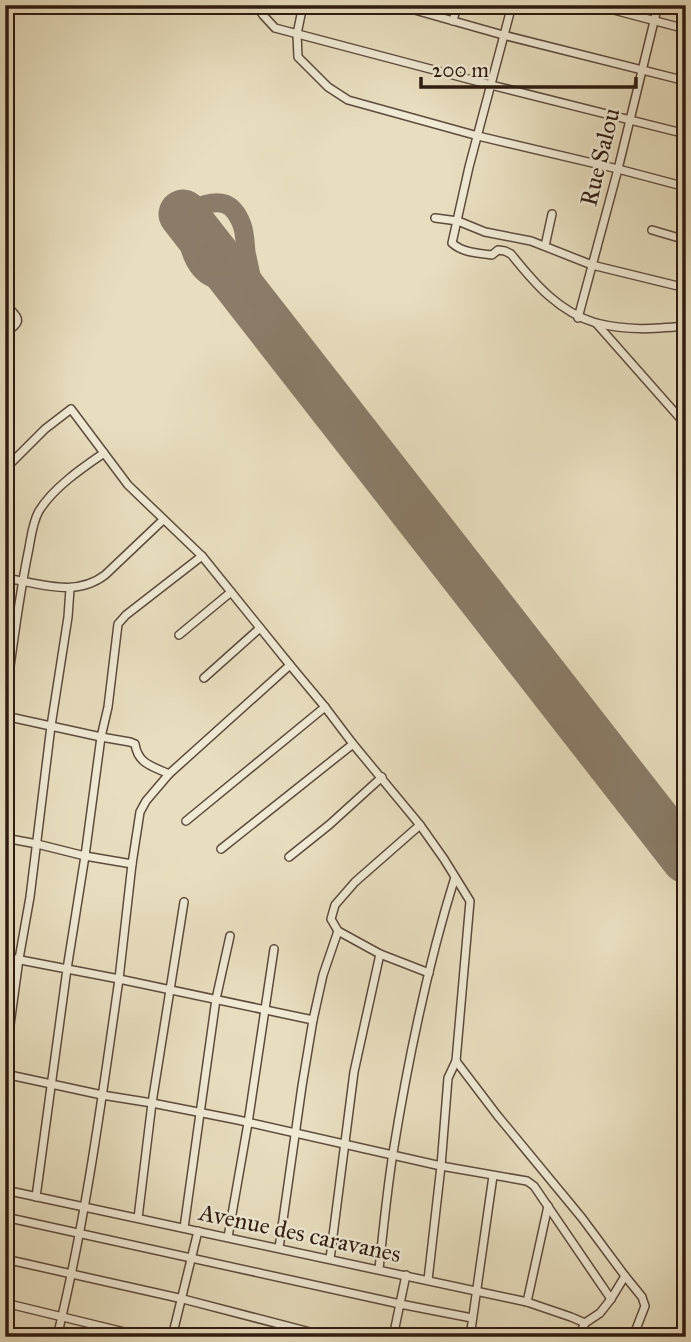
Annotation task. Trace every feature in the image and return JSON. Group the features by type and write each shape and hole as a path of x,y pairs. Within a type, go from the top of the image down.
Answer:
{"street":[{"path":"256,5 275,27 297,34 686,134"},
{"path":"303,5 297,34 298,57 328,87 348,100 478,136 686,187"},
{"path":"453,21 457,5"},
{"path":"512,5 452,243 459,249 492,255 498,250 511,254 542,291 578,317 618,328 686,326"},
{"path":"595,5 686,29"},
{"name":"Rue Salou","path":"578,317 659,5"},
{"path":"402,6 686,82"},
{"path":"545,246 552,214"},
{"path":"435,218 458,221 485,232 531,241 592,265 686,288"},
{"path":"652,230 686,240"},
{"path":"5,303 19,322 5,333"},
{"path":"596,323 686,425"},
{"path":"5,469 71,409 128,485 202,556 382,777 420,825 470,901 456,1061 448,1078 428,1280"},
{"path":"5,703 22,580 34,520 41,508 80,468 104,453"},
{"path":"5,578 70,589 96,583 163,520"},
{"path":"36,1197 118,624 202,556"},
{"path":"5,1061 30,897 70,589"},
{"path":"179,635 231,592"},
{"path":"204,678 260,628"},
{"path":"57,1337 84,1207 102,1095 140,813 146,801 169,774 290,665"},
{"path":"186,821 325,707"},
{"path":"5,716 130,742 135,744 140,759 169,774"},
{"path":"221,849 353,744"},
{"path":"289,857 382,777"},
{"path":"420,825 355,882 335,905 331,919 338,931 380,954 429,973"},
{"path":"5,838 132,864"},
{"path":"379,1269 393,1155 418,1014 455,877"},
{"path":"138,1218 152,1103 184,902"},
{"path":"279,1248 313,1020 323,975 338,931"},
{"path":"184,1228 216,999 230,936"},
{"path":"229,1237 274,949"},
{"path":"330,1259 354,1072 380,954"},
{"path":"5,957 313,1020"},
{"path":"456,1061 642,1297 643,1313 633,1337"},
{"path":"5,1074 531,1183 611,1299"},
{"path":"470,1337 493,1176"},
{"name":"Avenue des caravanes","path":"5,1190 527,1302 585,1323"},
{"path":"527,1302 548,1206"},
{"path":"5,1217 472,1318"},
{"path":"172,1337 198,1231"},
{"path":"5,1259 183,1299 293,1333 329,1337"},
{"path":"393,1337 406,1275"},
{"path":"578,1337 585,1323 600,1314 625,1276"},
{"path":"5,1303 145,1337"}],"taxiway":[{"path":"235,281 218,280 201,270 192,253 183,214 214,203 231,207 243,228 259,312"}],"runway":[{"path":"183,214 686,859"}]}
